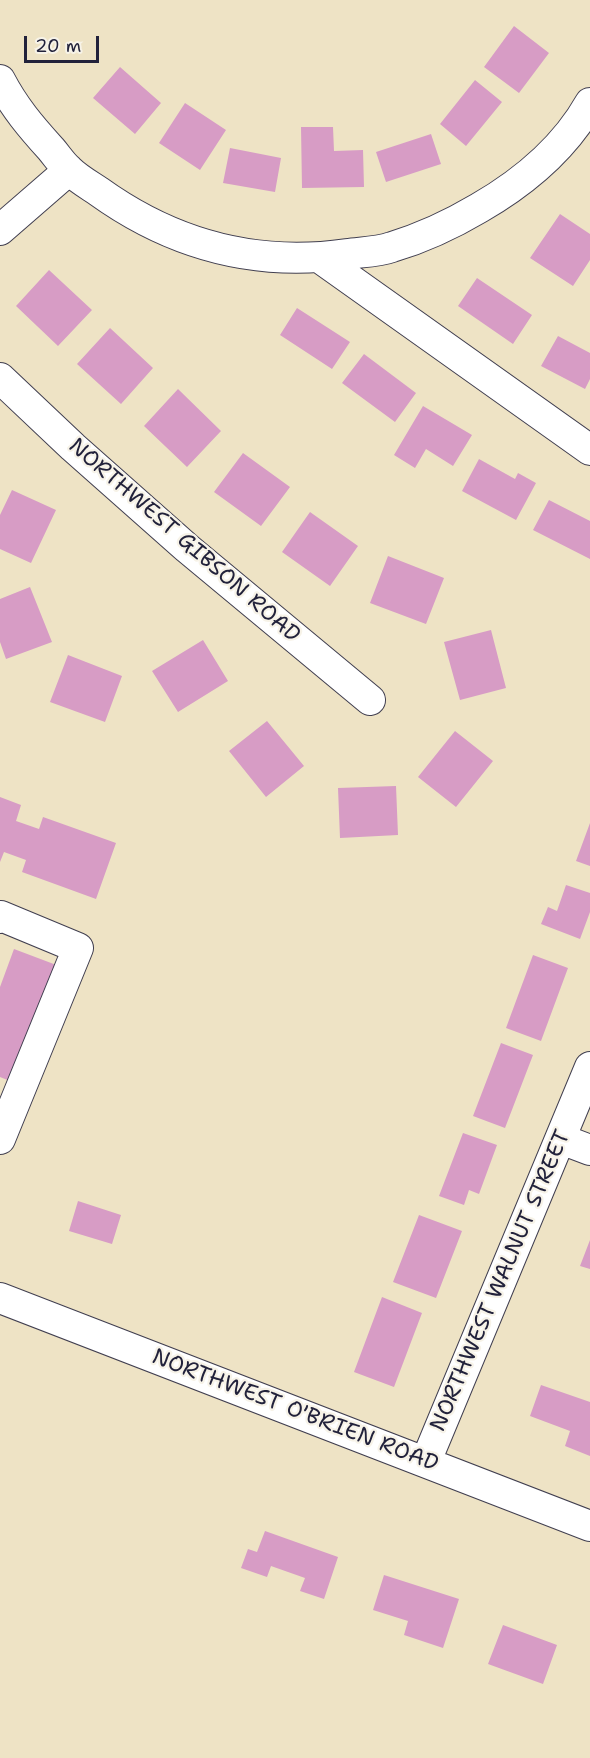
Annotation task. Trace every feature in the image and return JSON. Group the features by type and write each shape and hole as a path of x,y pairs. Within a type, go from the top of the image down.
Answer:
{"street":[{"path":"0,80 12,104 24,120 69,170 115,203 153,225 190,240 219,249 286,259 320,258 391,248 454,222 513,188 556,150 590,103"},
{"path":"0,230 69,170"},
{"path":"320,258 590,450"},
{"name":"NORTHWEST GIBSON ROAD","path":"0,378 73,447 187,548 370,700"},
{"path":"0,918 1,916 78,948 7,1104 0,1139"},
{"name":"NORTHWEST WALNUT STREET","path":"426,1461 590,1067"},
{"path":"561,1139 590,1150"},
{"name":"NORTHWEST O'BRIEN ROAD","path":"0,1298 590,1526"}],"building":[{"path":"514,26 549,53 519,93 484,67"},
{"path":"120,67 161,103 135,134 93,98"},
{"path":"475,80 502,102 466,146 440,124"},
{"path":"185,103 226,130 200,170 159,143"},
{"path":"301,127 333,127 334,151 363,150 364,187 302,188"},
{"path":"431,134 441,164 386,182 376,152"},
{"path":"230,148 281,158 275,192 223,183"},
{"path":"560,214 590,234 590,260 573,286 530,258"},
{"path":"49,270 92,310 58,346 16,306"},
{"path":"477,278 532,315 513,344 458,306"},
{"path":"297,308 350,342 332,369 280,335"},
{"path":"110,328 153,368 121,404 77,364"},
{"path":"558,336 590,353 590,379 585,389 541,366"},
{"path":"364,354 416,393 395,422 342,383"},
{"path":"178,389 221,431 187,467 144,426"},
{"path":"423,406 472,435 453,466 426,449 415,468 394,455"},
{"path":"243,453 290,487 261,526 214,492"},
{"path":"479,459 515,479 518,473 536,483 516,520 462,491"},
{"path":"12,490 56,510 31,563 0,549 0,515"},
{"path":"549,500 590,521 590,559 533,530"},
{"path":"310,512 358,546 330,586 282,552"},
{"path":"388,556 444,578 426,624 370,603"},
{"path":"30,587 52,642 6,659 0,642 0,599"},
{"path":"491,630 506,688 460,700 444,642"},
{"path":"203,640 228,681 178,712 152,671"},
{"path":"68,655 122,676 105,722 50,702"},
{"path":"267,721 304,766 266,797 229,751"},
{"path":"455,731 493,761 456,807 418,777"},
{"path":"396,786 398,835 340,838 338,788"},
{"path":"0,797 21,805 16,821 39,829 43,817 116,843 96,899 22,872 26,860 4,852 0,862"},
{"path":"590,823 590,866 576,861"},
{"path":"566,885 590,893 590,912 580,939 541,924 548,907 557,911"},
{"path":"14,949 59,966 15,1083 0,1077 0,987"},
{"path":"533,955 568,968 541,1041 506,1028"},
{"path":"501,1043 533,1055 505,1128 473,1116"},
{"path":"463,1133 497,1145 479,1194 469,1190 464,1205 439,1196"},
{"path":"78,1201 121,1215 112,1244 69,1231"},
{"path":"419,1215 462,1231 436,1298 393,1282"},
{"path":"590,1240 590,1269 580,1266"},
{"path":"382,1297 422,1313 394,1387 354,1372"},
{"path":"541,1385 590,1402 590,1456 565,1446 570,1431 530,1416"},
{"path":"265,1531 338,1557 324,1599 300,1591 305,1578 271,1566 267,1577 241,1568 248,1549 257,1552"},
{"path":"384,1575 459,1599 443,1648 404,1635 408,1621 373,1610"},
{"path":"503,1625 557,1645 543,1684 488,1664"}]}
